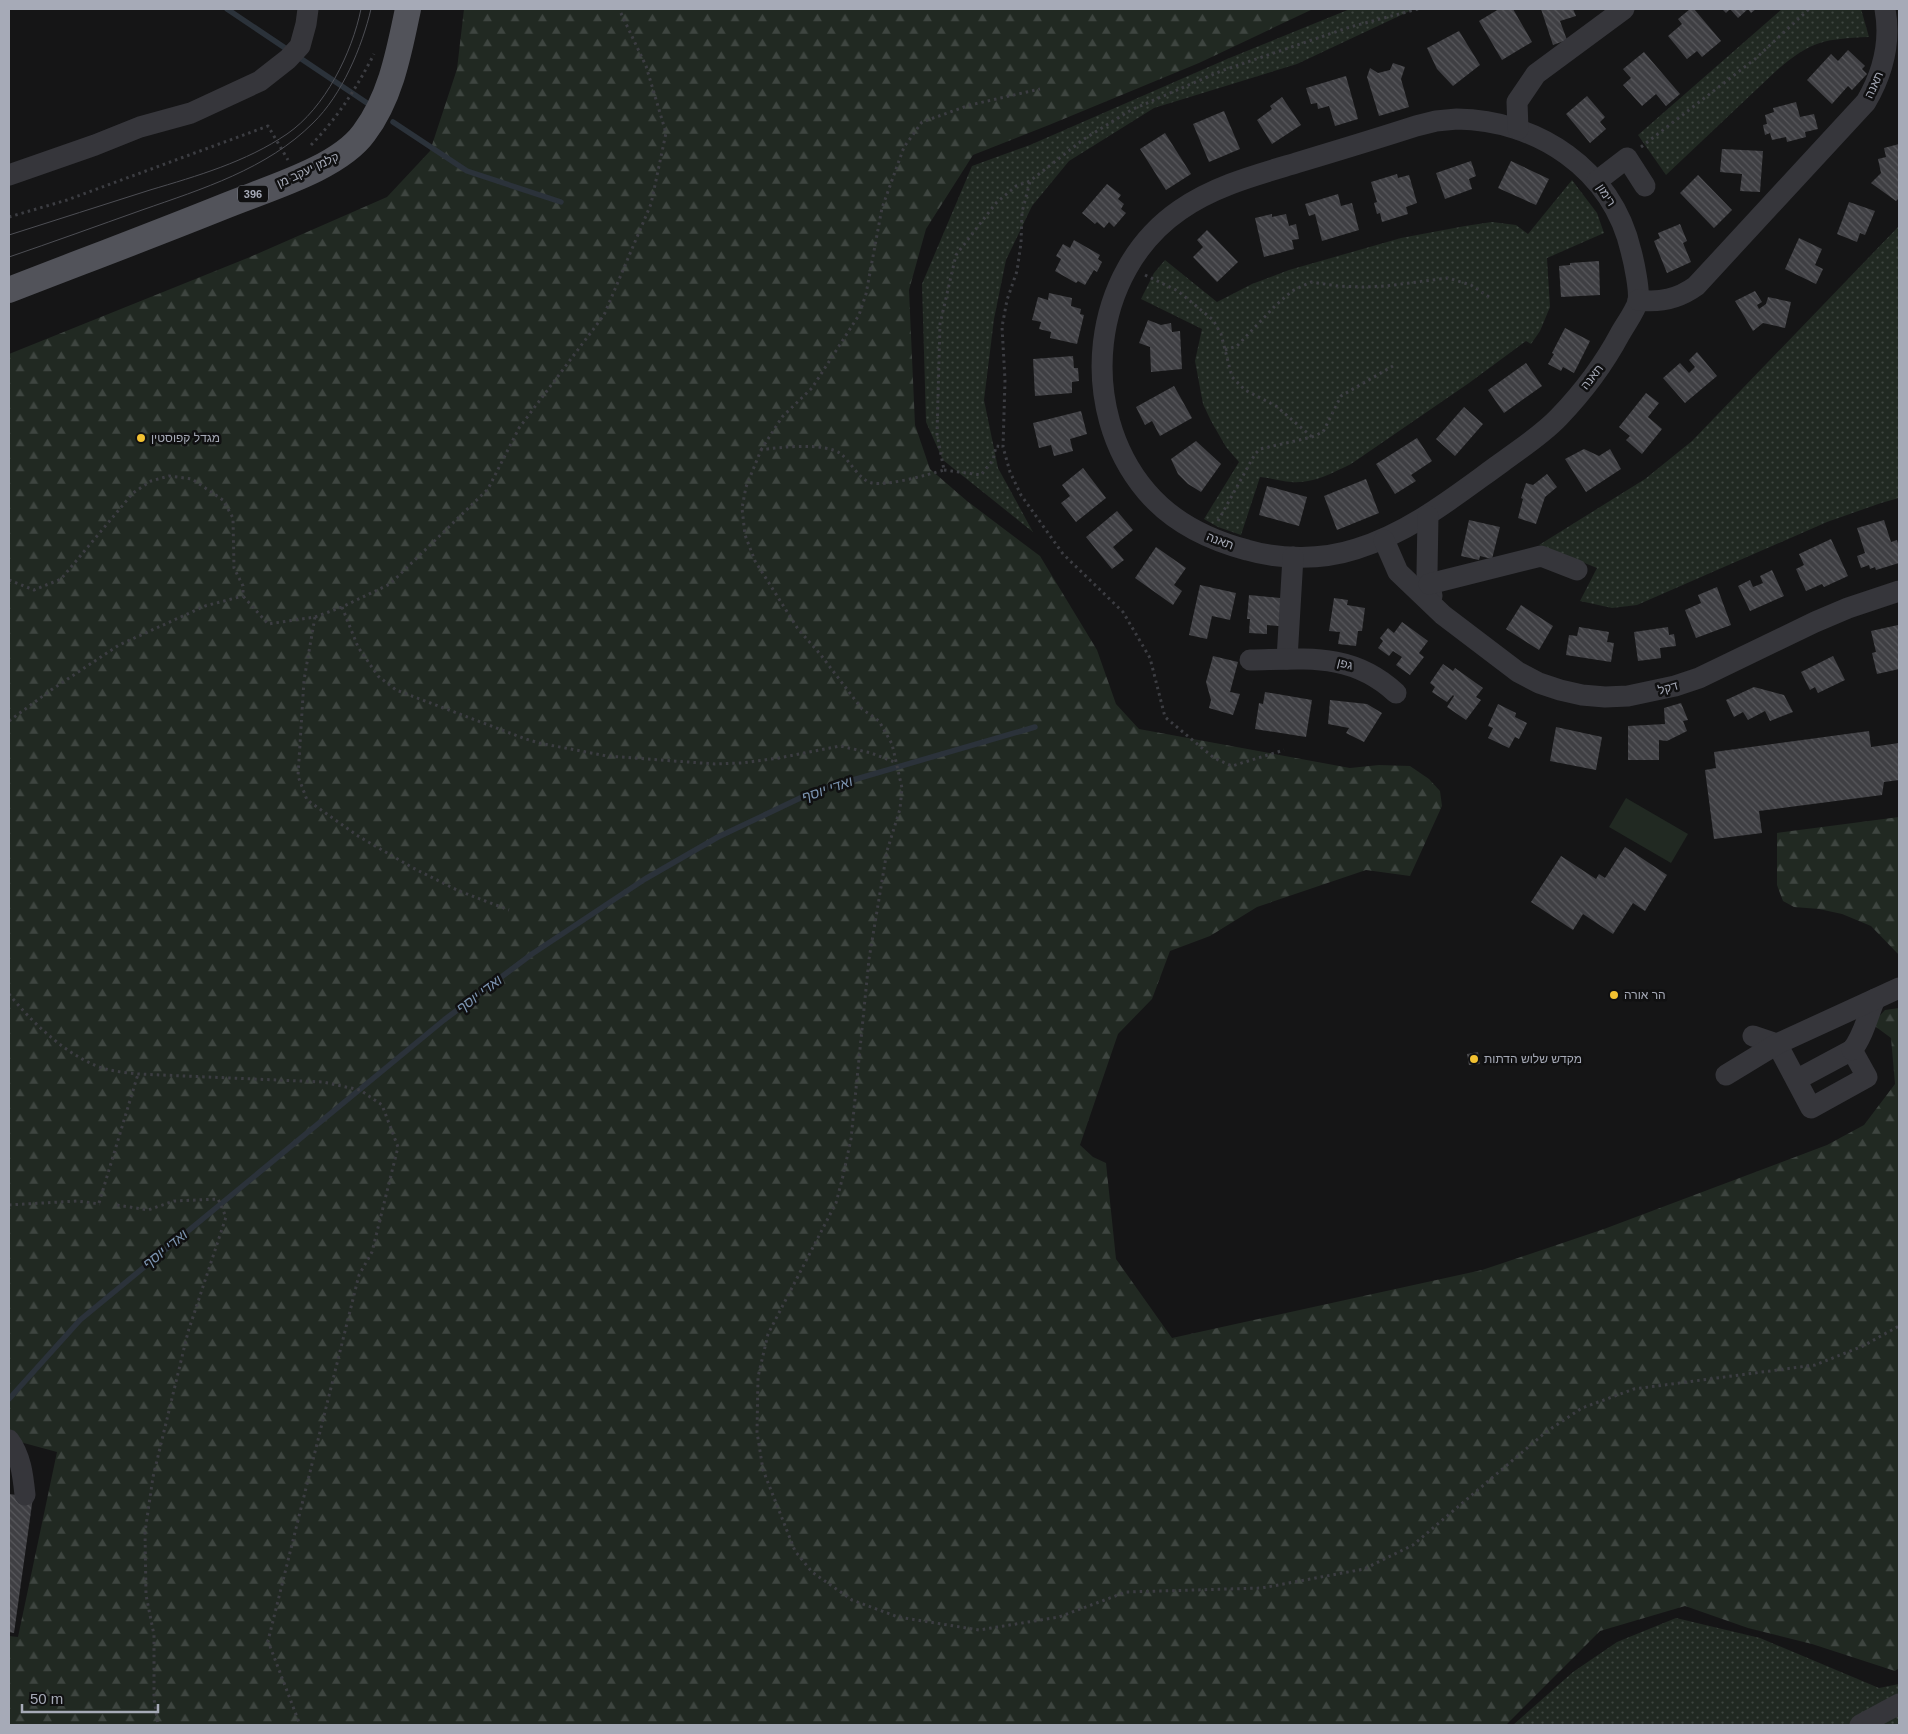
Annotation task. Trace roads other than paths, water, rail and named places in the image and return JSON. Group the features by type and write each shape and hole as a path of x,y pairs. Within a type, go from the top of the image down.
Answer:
{"main road":[{"name":"קלמן יעקב מן","path":"9,290 313,170 346,152 364,134 376,115 397,62 408,9"}],"street":[{"path":"9,175 140,127 192,114 260,81 288,59 300,46 308,9"},
{"path":"1518,129 1517,102 1536,74 1624,9"},
{"name":"תאנה","path":"1518,129 1497,122 1477,119 1457,118 1436,121 1249,177 1211,192 1179,210 1153,232 1128,266 1118,285 1108,314 1102,344 1103,384 1105,404 1112,432 1127,465 1147,492 1170,515 1197,532 1226,545 1257,553 1293,557 1320,556 1351,551 1384,540 1428,516 1538,436 1558,419 1607,357 1638,300 1654,302 1669,299 1684,294 1696,286 1866,102 1874,88 1885,56 1887,30 1884,9"},
{"name":"רימון","path":"1518,129 1546,140 1563,150 1597,181 1620,218 1630,243 1638,300"},
{"path":"1597,181 1627,158 1645,186"},
{"path":"1428,516 1427,562 1423,586 1541,556 1577,570"},
{"name":"דקל","path":"1384,540 1398,572 1423,586 1442,614 1498,658 1518,672 1539,683 1582,695 1628,696 1659,691 1699,678 1815,622 1848,608 1899,591"},
{"path":"1287,659 1293,557"},
{"name":"גפן","path":"1250,660 1324,660 1351,665 1374,675 1396,693"},
{"path":"1726,1075 1777,1044 1899,988"},
{"path":"1796,1080 1852,1050 1862,1036 1865,1022 1875,999"},
{"path":"1753,1036 1777,1044 1811,1108 1867,1077 1852,1050"},
{"path":"9,1440 14,1446 23,1471 25,1496"},
{"path":"1860,1725 1899,1704"}],"waterway":[{"path":"227,9 367,103"},
{"path":"393,122 467,171 561,202"},
{"name":"ואדי יוסף","path":"9,1399 80,1320 444,1020 532,954 645,879 718,837 815,791 1035,727"}],"tram line":[{"path":"9,235 221,167 255,153 287,134 301,123 325,95 344,61 361,9"},
{"path":"9,257 188,194 233,176 275,153 313,123 333,99 350,70 371,9"}],"place":[{"name":"מגדל קפוסטין","path":"141,438"},
{"name":"הר אורה","path":"1614,995"},
{"name":"מקדש שלוש הדתות","path":"1474,1059"}]}
